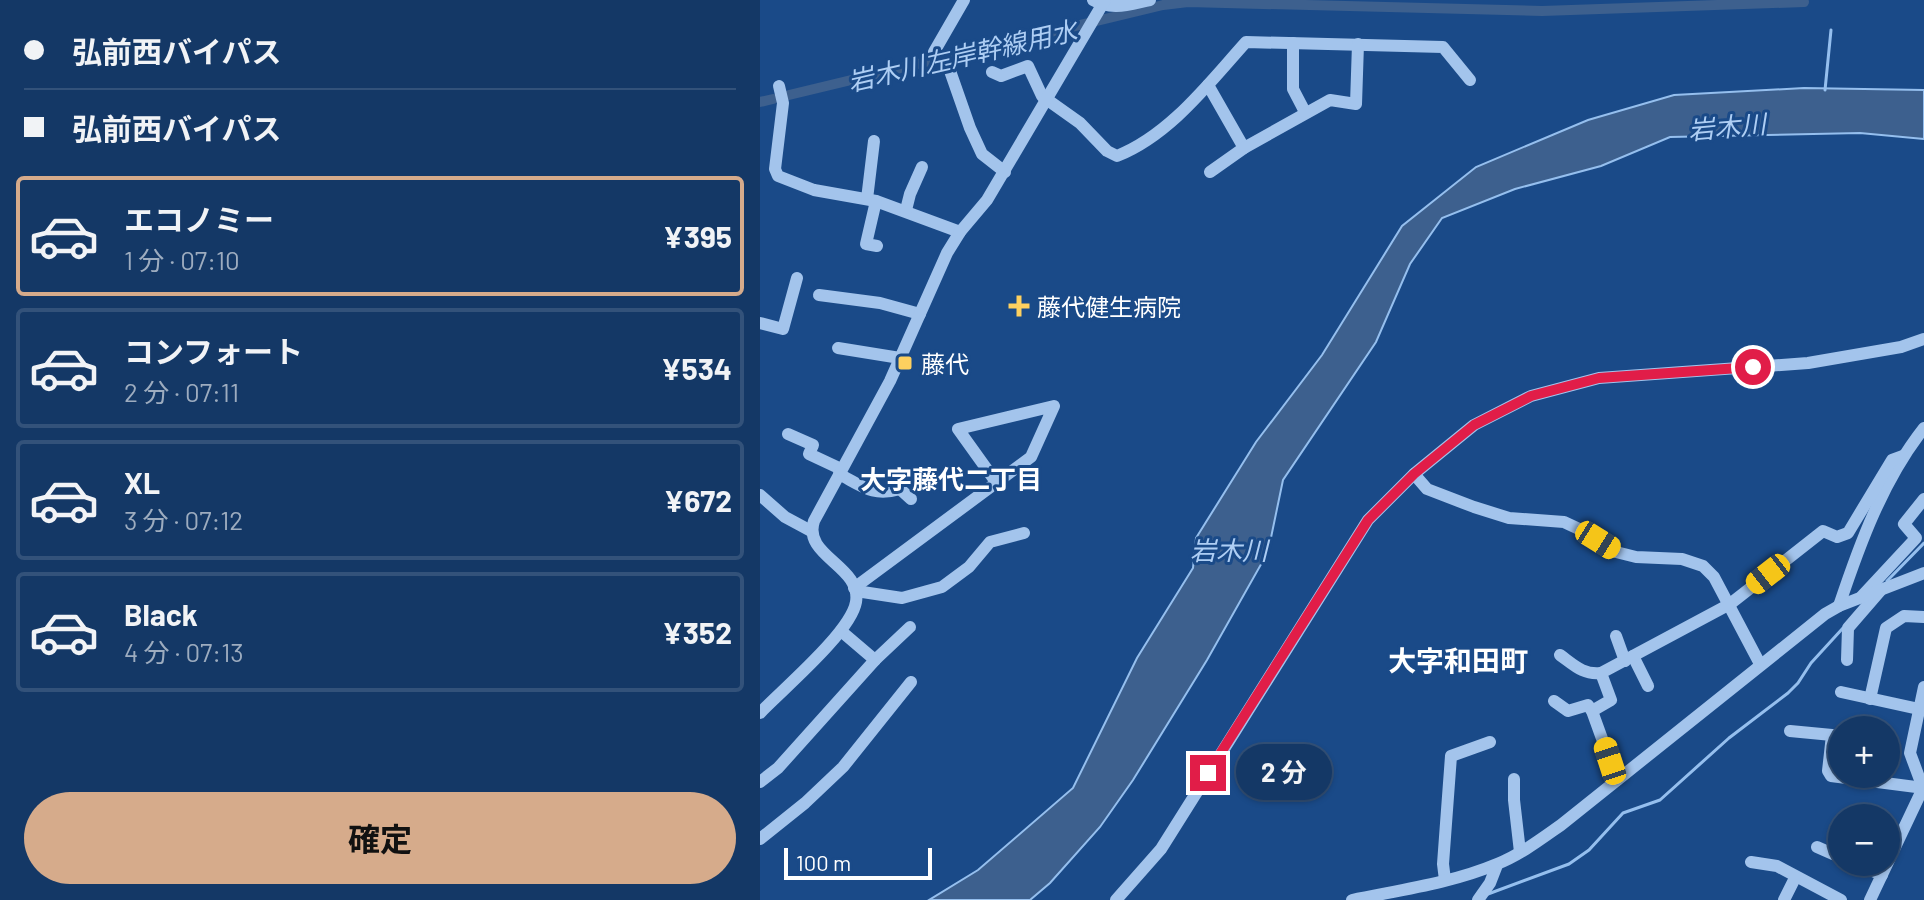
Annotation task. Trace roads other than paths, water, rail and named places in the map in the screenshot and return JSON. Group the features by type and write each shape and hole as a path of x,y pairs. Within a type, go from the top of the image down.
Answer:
{"street":[{"path":"934,52 964,0"},
{"path":"760,713 841,631 854,611 855,589 841,566 814,542 811,531 900,358 947,253 960,232 981,210 1005,172 1093,23 1100,2 1118,7 1150,0"},
{"path":"992,72 1001,76 1028,66 1042,96 1080,123 1107,151 1117,156 1153,136 1208,85 1246,42 1443,47 1470,80"},
{"path":"1293,43 1293,89 1305,112"},
{"path":"1210,172 1244,148 1330,100 1356,104 1358,44"},
{"path":"949,68 982,154 1005,172"},
{"path":"1208,85 1244,148"},
{"path":"779,86 783,103 775,169 778,176 814,190 906,210 960,232"},
{"path":"874,141 866,244 877,246"},
{"path":"906,210 922,167"},
{"path":"760,323 783,329 797,278"},
{"path":"819,295 880,303 920,314"},
{"path":"1116,900 1161,849 1368,520 1414,474 1474,425 1531,396 1599,378 1808,363 1901,347 1924,339"},
{"path":"838,348 900,358"},
{"path":"855,589 1031,457 1054,406 958,429 996,482"},
{"path":"1839,606 1857,551 1903,456 1924,428"},
{"path":"788,434 813,445 809,454 873,492 900,489 911,499"},
{"path":"1560,655 1578,670 1590,674 1601,673 1730,604 1823,531 1837,537 1848,533 1892,460 1903,456"},
{"path":"1414,474 1427,489 1509,518 1564,522 1616,552 1636,557 1682,559 1703,566 1714,577 1730,604 1760,664"},
{"path":"760,495 785,517 811,531"},
{"path":"1860,598 1916,538 1904,524 1924,499"},
{"path":"855,589 902,598 942,587 969,567 990,542 1024,533"},
{"path":"1352,900 1445,880 1497,865 1520,852 1561,825 1760,664 1839,606 1924,573"},
{"path":"1847,660 1848,628 1880,591"},
{"path":"1870,699 1886,628 1904,616 1924,617"},
{"path":"760,782 778,768 875,660 910,627"},
{"path":"841,631 875,660"},
{"path":"1616,636 1648,686"},
{"path":"1592,711 1611,700 1601,673"},
{"path":"760,839 843,767 911,682"},
{"path":"1900,838 1924,788 1910,753 1924,687"},
{"path":"1841,692 1921,710"},
{"path":"1554,701 1568,711 1588,705 1617,780"},
{"path":"1790,731 1832,735 1828,771 1831,776 1924,788"},
{"path":"1445,880 1443,864 1451,756 1490,742"},
{"path":"1514,779 1520,852"},
{"path":"1817,847 1828,852"},
{"path":"1751,862 1777,866 1841,900"},
{"path":"1478,900 1490,883 1497,865"},
{"path":"1870,900 1882,876"},
{"path":"1784,900 1795,878"}],"water":[{"name":"岩木川","path":"1804,88 1924,90 1924,139 1860,133 1670,137 1601,166 1515,189 1442,218 1410,264 1376,342 1283,480 1268,552 1207,660 1133,780 1100,827 1050,883 1030,900 929,900 978,870 1073,788 1137,658 1193,568 1196,538 1256,442 1322,355 1402,226 1476,167 1588,120 1674,95"}],"waterway":[{"name":"岩木川左岸幹線用水","path":"789,95 1163,5 1188,2 1542,11 1804,2"},
{"path":"1825,90 1831,30"},
{"name":"岩木川左岸幹線用水","path":"760,102 773,99"},
{"path":"1887,581 1924,543"},
{"path":"1488,894 1569,864 1589,850 1623,813 1660,800 1729,738 1788,693 1843,628"}],"place":[{"name":"藤代健生病院","path":"1019,306"},
{"name":"藤代","path":"905,363"}],"district":[{"name":"大字藤代二丁目","path":"951,478"},
{"name":"大字和田町","path":"1458,660"}]}
